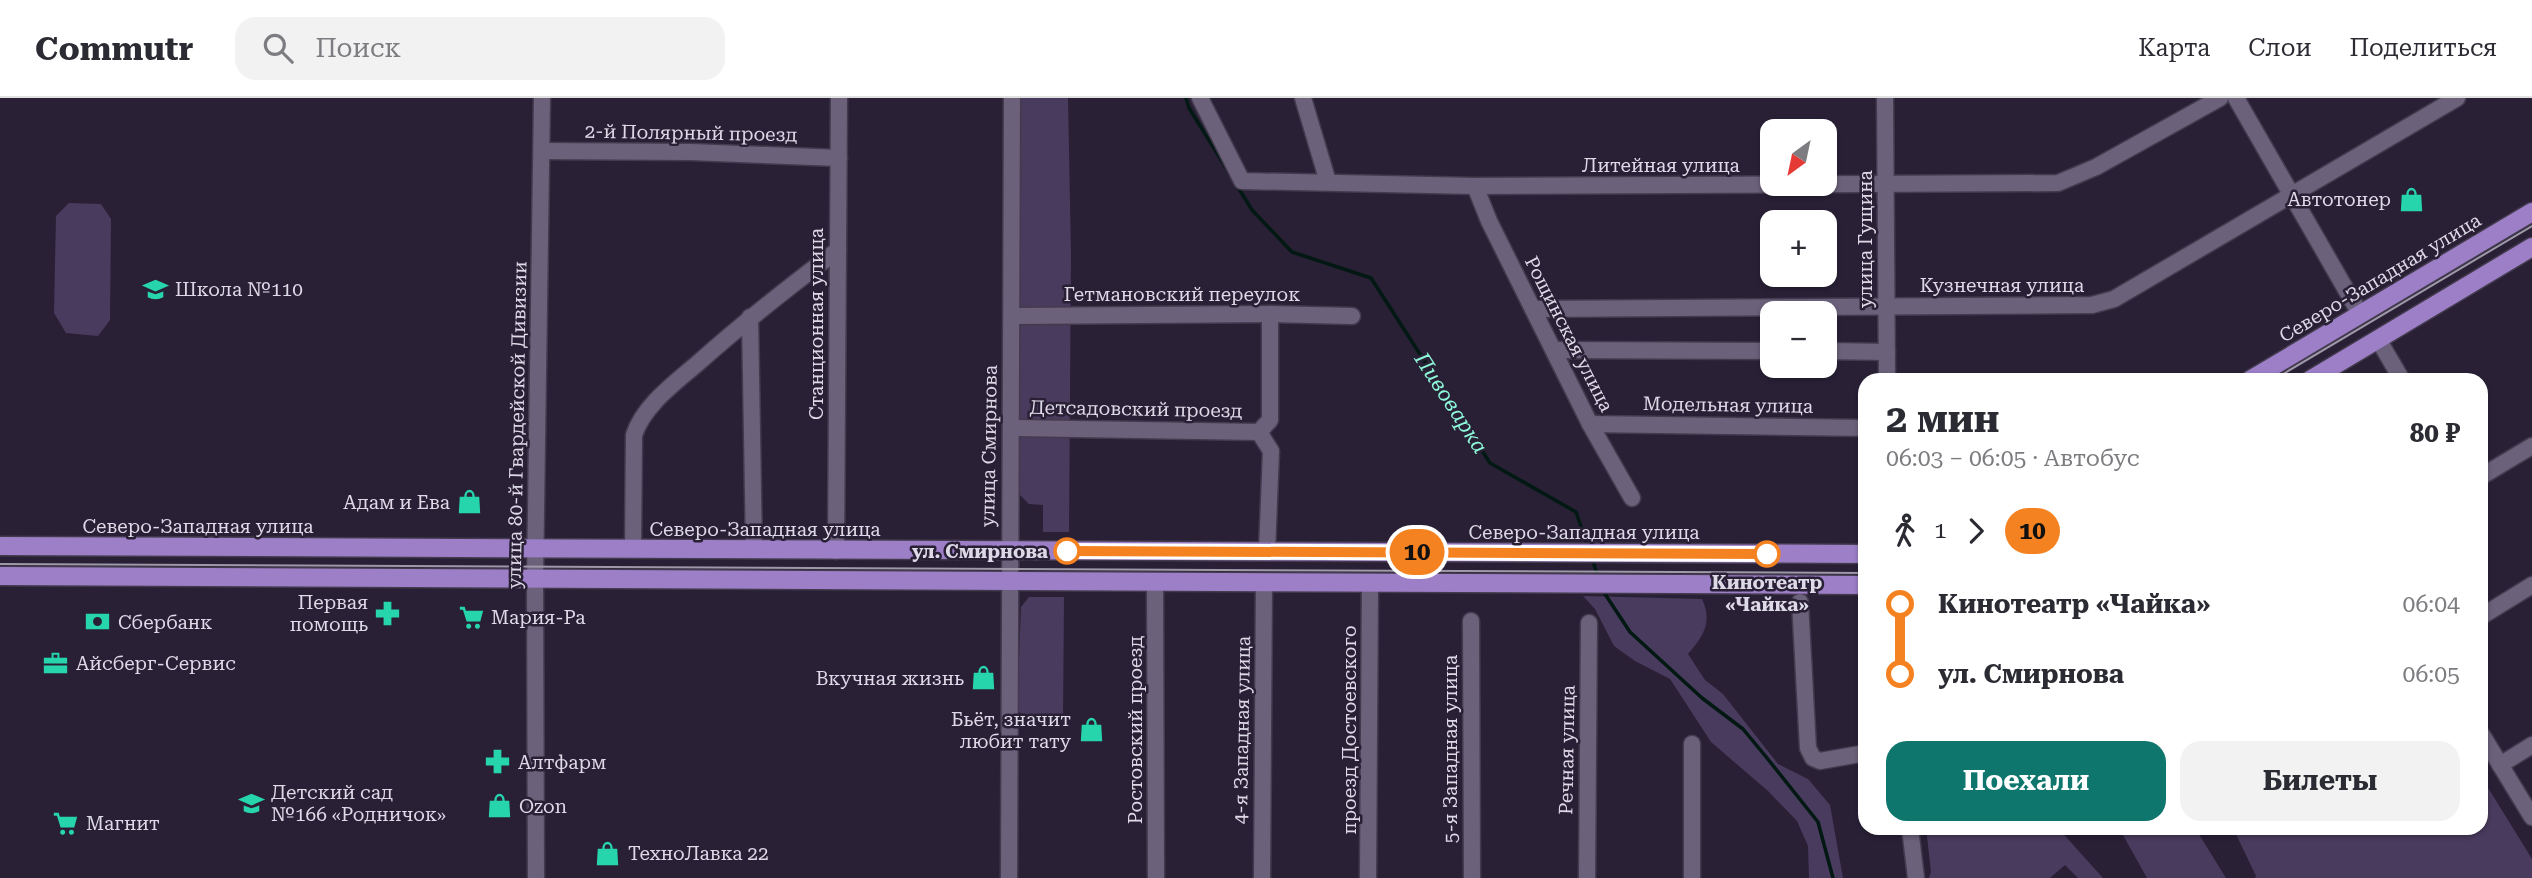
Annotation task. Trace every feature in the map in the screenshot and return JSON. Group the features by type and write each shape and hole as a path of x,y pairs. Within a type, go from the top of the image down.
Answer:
{"main road":[{"name":"Северо-Западная улица","path":"2262,373 2532,212"},
{"path":"2322,373 2532,247"},
{"name":"Северо-Западная улица","path":"0,546 1858,554"},
{"path":"0,576 1858,584"}],"street":[{"name":"улица 80-й Гвардейской Дивизии","path":"536,878 535,579 542,98"},
{"name":"Станционная улица","path":"836,551 839,98"},
{"name":"улица Смирнова","path":"1009,878 1008,550 1012,98"},
{"name":"Литейная улица","path":"1200,98 1242,181 1475,186 2058,183 2096,167 2220,98"},
{"path":"1303,98 1328,182"},
{"name":"улица Гущина","path":"1885,98 1887,373"},
{"path":"2236,98 2360,314"},
{"name":"Кузнечная улица","path":"1533,310 2092,306 2113,299 2457,98"},
{"name":"2-й Полярный проезд","path":"542,151 691,152 839,158"},
{"name":"Рощинская улица","path":"1475,186 1489,220 1590,424 1632,498"},
{"path":"633,549 634,435 638,422 667,390 750,317 838,250"},
{"path":"1267,551 1271,451 1259,432 1270,420 1270,314"},
{"name":"Гетмановский переулок","path":"1012,316 1352,316"},
{"path":"750,317 754,550"},
{"path":"2378,339 2398,373"},
{"path":"1555,350 1760,351"},
{"path":"1837,351 1887,352"},
{"name":"Модельная улица","path":"1590,424 1858,428"},
{"name":"Детсадовский проезд","path":"1011,428 1259,432"},
{"path":"2488,472 2532,446"},
{"name":"Ростовский проезд","path":"1155,582 1156,878"},
{"name":"4-я Западная улица","path":"1262,878 1264,582"},
{"name":"проезд Достоевского","path":"1368,878 1370,583"},
{"path":"2488,612 2532,585"},
{"path":"1800,602 1808,748 1813,758 1820,761 1858,754"},
{"name":"5-я Западная улица","path":"1471,621 1472,878"},
{"name":"Речная улица","path":"1587,878 1589,622"},
{"path":"1692,744 1692,878"},
{"path":"2488,744 2532,817"},
{"path":"2500,765 2532,745"},
{"path":"1911,835 1916,878"}],"shaded area":[{"path":"1020,98 1068,98 1071,254 1069,532 1043,532 1043,505 1029,504 1020,495"},
{"path":"69,203 101,204 111,219 110,320 98,336 66,333 54,313 56,216"},
{"path":"1583,596 1702,599 1707,615 1705,629 1688,654 1705,680 1723,694 1778,764 1808,779 1830,805 1843,878 1809,878 1808,846 1797,821 1768,791 1711,742 1670,679 1635,661 1614,646 1595,609"},
{"path":"1029,597 1064,597 1063,719 1031,719 1017,711 1021,607"},
{"path":"2488,788 2532,859 2532,878 2255,878 2236,835 2488,835"},
{"path":"1927,835 2064,835 2103,878 2078,878 2065,865 2050,878 1929,878 1931,872"},
{"path":"2123,835 2199,835 2226,878 2147,878"}],"waterway":[{"name":"Пивоварка","path":"1186,98 1189,108 1230,174"},
{"name":"Пивоварка","path":"1236,184 1252,210 1292,252 1371,278 1490,463 1576,512 1588,547"},
{"name":"Пивоварка","path":"1592,558 1598,577"},
{"name":"Пивоварка","path":"1603,591 1630,632 1702,698 1743,729 1767,758 1818,822 1833,878"}],"tram line":[{"path":"2285,373 2532,226"},
{"path":"0,564 1858,573"}],"bus line":[{"name":"10","path":"1067,551 1767,554"}],"place":[{"name":"Автотонер","path":"2411,199"},
{"name":"Школа №110","path":"155,289"},
{"name":"Адам и Ева","path":"470,502"},
{"name":"ул. Смирнова","path":"1067,551"},
{"name":"Кинотеатр «Чайка»","path":"1767,554"},
{"name":"Первая помощь","path":"388,613"},
{"name":"Мария-Ра","path":"471,617"},
{"name":"Сбербанк","path":"98,622"},
{"name":"Айсберг-Сервис","path":"56,663"},
{"name":"Вкучная жизнь","path":"984,678"},
{"name":"Бьёт, значит любит тату","path":"1091,730"},
{"name":"Алтфарм","path":"498,762"},
{"name":"Детский сад №166 «Родничок»","path":"251,803"},
{"name":"Ozon","path":"499,806"},
{"name":"Магнит","path":"66,823"},
{"name":"ТехноЛавка 22","path":"608,853"}]}
